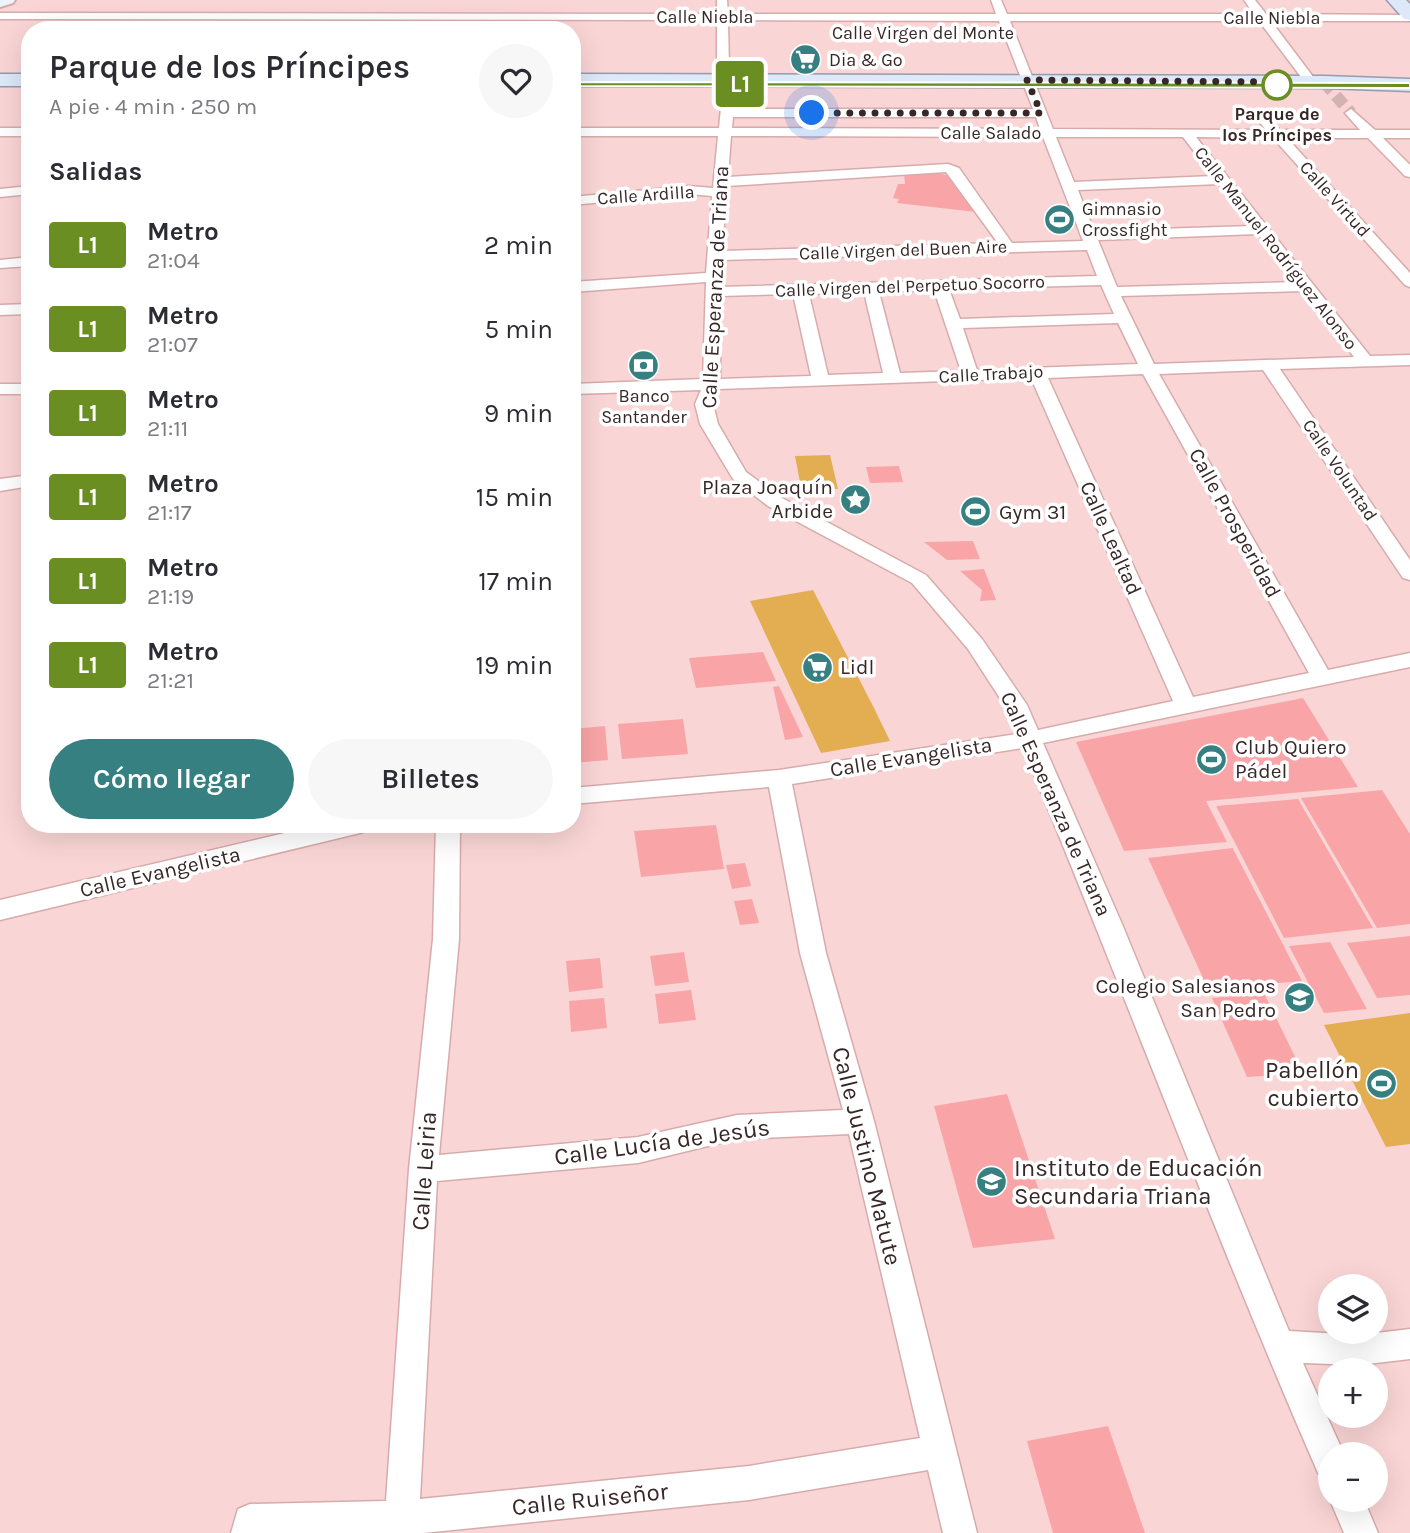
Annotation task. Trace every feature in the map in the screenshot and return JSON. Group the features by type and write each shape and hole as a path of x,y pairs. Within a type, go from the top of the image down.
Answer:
{"main road":[{"path":"1396,0 1410,17"},
{"path":"1381,82 1410,76"},
{"path":"0,80 21,80"},
{"path":"581,80 1381,82 1410,85"}],"street":[{"path":"0,2 7,0"},
{"path":"183,21 199,0"},
{"path":"290,17 300,0"},
{"path":"397,21 406,0"},
{"path":"508,17 513,0"},
{"path":"615,17 617,0"},
{"name":"Calle Esperanza de Triana","path":"722,0 723,70 729,88 715,256 711,385 704,404 709,424 739,475 775,502 919,579 993,669 1016,705 1279,1346 1322,1442"},
{"path":"826,0 828,17"},
{"path":"996,0 1072,186 1091,240 1148,369"},
{"path":"1249,0 1311,82"},
{"name":"Calle Niebla","path":"0,16 1003,18 1132,13 1263,18 1410,17"},
{"path":"709,33 736,33"},
{"name":"Calle Virgen del Monte","path":"996,33 1023,33"},
{"path":"1260,33 1274,33"},
{"path":"727,113 1041,113"},
{"path":"1351,113 1410,173"},
{"name":"Calle Virtud","path":"1260,115 1410,282"},
{"path":"0,132 21,132"},
{"name":"Calle Salado","path":"581,132 1410,134"},
{"name":"Calle Manuel Rodríguez Alonso","path":"1187,134 1366,362"},
{"name":"Calle Ardilla","path":"581,200 948,168 954,171 1007,246"},
{"path":"1072,186 1224,180"},
{"path":"0,193 21,191"},
{"name":"Calle Virgen del Buen Aire","path":"715,256 1007,246 1262,230"},
{"path":"0,264 21,262"},
{"name":"Calle Virgen del Perpetuo Socorro","path":"581,287 714,285 800,290 940,285 1110,286"},
{"path":"940,285 971,376"},
{"path":"1110,286 1305,286"},
{"path":"870,287 893,379"},
{"path":"800,290 821,382"},
{"path":"0,310 21,309"},
{"path":"954,324 1124,318"},
{"name":"Calle Trabajo","path":"581,389 1410,360"},
{"name":"Calle Voluntad","path":"1269,366 1410,574"},
{"name":"Calle Prosperidad","path":"1148,369 1322,678"},
{"name":"Calle Lealtad","path":"1037,372 1186,705"},
{"path":"0,389 21,389"},
{"path":"0,485 21,482"},
{"name":"Calle Evangelista","path":"581,795 779,778 1031,738 1410,660"},
{"name":"Calle Justino Matute","path":"779,778 813,953 860,1121 960,1533"},
{"name":"Calle Evangelista","path":"0,910 37,896 320,833"},
{"name":"Calle Leiria","path":"402,1518 423,1169 446,939 448,833"},
{"name":"Calle Lucía de Jesús","path":"423,1169 638,1150 737,1127 860,1121"},
{"path":"1279,1346 1359,1350 1410,1344"},
{"name":"Calle Ruiseñor","path":"248,1533 250,1521 402,1518 749,1483 941,1451"},
{"path":"1352,1512 1361,1533"}],"shaded area":[{"path":"933,171 952,177 976,212 897,203 899,199 893,198 898,184 905,184 904,173"},
{"path":"899,466 903,482 870,483 866,467"},
{"path":"973,541 980,559 947,560 924,542"},
{"path":"984,569 996,600 980,601 982,590 960,571"},
{"path":"763,652 776,681 696,688 689,658"},
{"path":"779,686 803,737 785,740 773,687"},
{"name":"Club Quiero Pádel","path":"1303,698 1358,787 1206,801 1227,842 1124,851 1076,742"},
{"path":"683,719 688,754 622,759 618,724"},
{"path":"605,726 608,760 581,762 581,728"},
{"path":"1382,790 1410,834 1410,924 1377,928 1301,798"},
{"path":"1298,799 1373,928 1284,938 1216,806"},
{"path":"716,825 724,869 641,877 634,831"},
{"path":"1233,848 1302,981 1208,989 1148,858"},
{"path":"745,863 751,886 732,889 726,865"},
{"path":"752,899 759,923 740,925 734,901"},
{"path":"1410,936 1410,995 1377,998 1347,943"},
{"path":"1330,942 1367,1009 1324,1013 1289,946"},
{"path":"684,952 689,982 655,986 650,956"},
{"path":"600,958 603,988 569,992 566,961"},
{"path":"691,990 696,1020 659,1024 655,994"},
{"path":"1264,993 1303,1073 1247,1077 1212,998"},
{"path":"604,998 607,1028 571,1032 569,1001"},
{"path":"1007,1094 1055,1239 973,1248 934,1106"},
{"path":"1108,1426 1145,1533 1053,1533 1027,1441"}],"building":[{"path":"830,455 838,489 812,490 810,482 800,482 795,456"},
{"name":"Lidl","path":"813,590 890,741 821,753 750,601"},
{"name":"Pabellón cubierto","path":"1410,1013 1410,1144 1386,1147 1324,1025"}],"tunnel":[{"path":"1324,82 1351,113"}],"metro line":[{"name":"L1","path":"581,84 1410,86"}],"place":[{"name":"Dia & Go","path":"806,60"},
{"name":"Parque de los Príncipes","path":"1277,85"},
{"name":"Gimnasio Crossfight","path":"1059,219"},
{"name":"Banco Santander","path":"644,366"},
{"name":"Plaza Joaquín Arbide","path":"856,499"},
{"name":"Gym 31","path":"976,512"},
{"name":"Lidl","path":"817,667"},
{"name":"Club Quiero Pádel","path":"1212,759"},
{"name":"Colegio Salesianos San Pedro","path":"1299,998"},
{"name":"Pabellón cubierto","path":"1382,1084"},
{"name":"Instituto de Educación Secundaria Triana","path":"991,1182"}],"route":[{"path":"812,113 1041,113 1027,80 1269,82 1277,85"}]}
